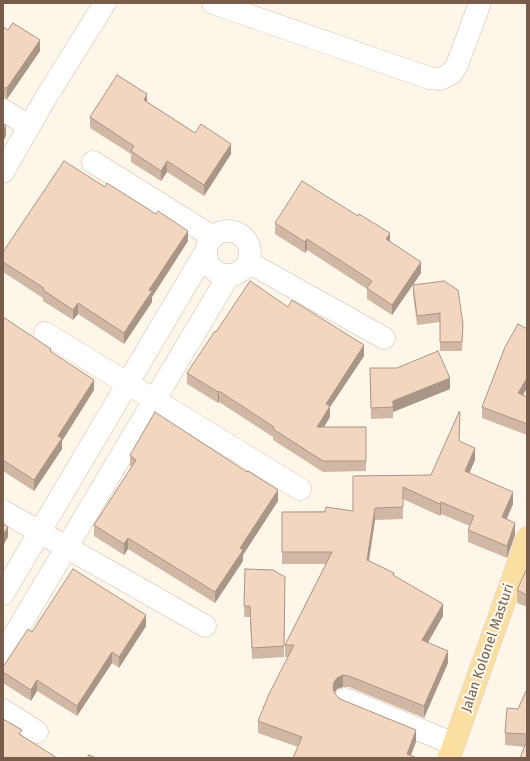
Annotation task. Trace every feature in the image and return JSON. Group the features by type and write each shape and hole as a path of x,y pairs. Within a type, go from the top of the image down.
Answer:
{"main road":[{"name":"Jalan Kolonel Masturi","path":"452,751 527,538"}],"street":[{"path":"3,172 29,126 105,3"},
{"path":"213,3 429,78 440,80 451,74 457,65 480,3"},
{"path":"3,110 29,126"},
{"path":"93,162 209,244"},
{"path":"3,594 209,244 219,233 234,232 245,241 248,247 250,254 248,262 240,271 229,275 219,274 212,268 207,260 209,244"},
{"path":"248,262 384,338"},
{"path":"3,654 229,275"},
{"path":"45,333 300,490"},
{"path":"113,407 140,424"},
{"path":"3,511 205,626"},
{"path":"26,555 52,572"},
{"path":"345,699 452,751"},
{"path":"3,710 37,732"}],"building":[{"path":"13,23 40,40 7,88 3,88 3,27 8,30"},
{"path":"117,75 147,94 144,100 195,133 201,124 231,144 204,185 167,161 161,171 131,151 134,146 90,117"},
{"path":"3,124 6,125 3,131"},
{"path":"64,161 105,187 107,183 156,214 158,211 188,231 149,290 152,291 124,333 78,303 73,310 43,290 44,288 3,262 3,252"},
{"path":"302,181 358,216 359,214 390,233 386,239 421,262 392,305 367,288 372,281 307,239 305,242 275,223"},
{"path":"250,281 288,307 292,300 364,345 326,404 330,406 317,427 366,427 366,461 323,461 273,429 274,427 219,391 218,392 187,373"},
{"path":"444,281 458,290 463,324 462,342 440,342 440,313 417,316 413,285"},
{"path":"3,317 51,349 50,351 94,380 58,436 62,438 34,480 3,460"},
{"path":"518,324 527,329 527,378 518,393 527,397 527,424 482,407 505,347"},
{"path":"438,351 450,378 393,401 393,407 371,408 370,368 397,368"},
{"path":"155,412 247,472 248,471 278,490 240,548 243,550 215,592 128,538 124,544 94,525 136,460 130,455"},
{"path":"459,412 459,441 475,448 465,471 513,492 502,517 515,523 507,546 468,530 474,516 441,502 440,504 403,487 403,507 375,508 367,560 394,573 393,575 443,604 422,640 448,651 424,706 349,676 343,675 337,678 334,682 333,688 335,694 340,699 416,730 407,754 417,758 293,758 302,737 258,721 269,694 294,645 285,645 332,552 282,552 282,512 325,512 326,507 353,511 353,476 431,475"},
{"path":"3,523 8,527 3,535"},
{"path":"527,568 527,595 517,590"},
{"path":"73,569 146,615 119,657 112,652 77,706 37,680 31,690 3,672 3,667 28,629 32,632"},
{"path":"245,569 273,570 285,577 284,646 252,648 250,606 244,606"},
{"path":"527,689 527,734 505,733 507,708 518,709"},
{"path":"3,719 22,730 19,734 57,758 3,758"},
{"path":"527,740 527,758 520,758"},
{"path":"89,755 96,758 87,758"}]}
